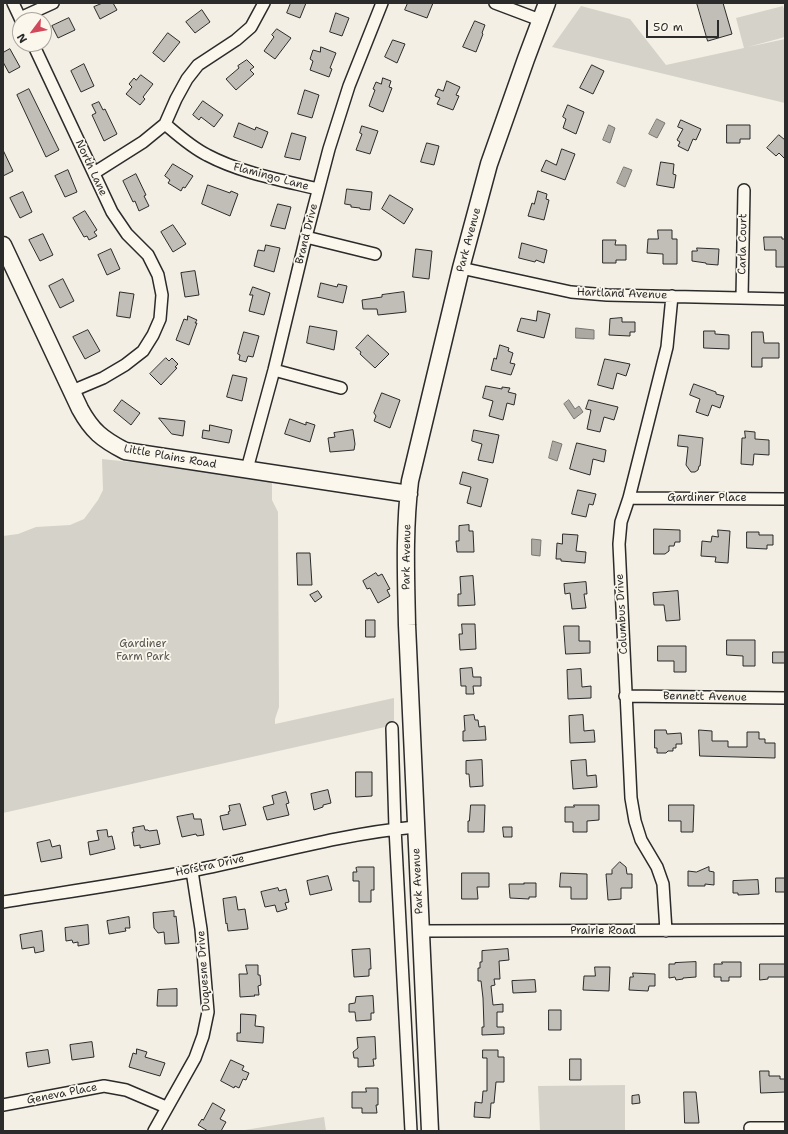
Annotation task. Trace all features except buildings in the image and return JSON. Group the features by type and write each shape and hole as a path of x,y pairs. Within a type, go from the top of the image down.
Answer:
{"main road":[{"name":"Park Avenue","path":"430,1131 415,826 405,555 410,481 461,268 489,164 547,3"},
{"name":"Little Plains Road","path":"3,245 88,424 106,441 125,451 409,494"}],"street":[{"path":"13,3 18,12"},
{"path":"35,12 52,3"},
{"path":"94,173 143,142 165,124 183,86 198,65 236,40 251,27 264,3"},
{"name":"Brand Drive","path":"247,469 274,370 318,189 349,86 382,3"},
{"path":"495,3 540,20"},
{"name":"North Lane","path":"36,52 112,212 127,234 148,254 158,275 162,295 160,319 153,335 143,351 102,378 72,391"},
{"name":"Flamingo Lane","path":"165,124 183,140 206,155 234,168 318,189"},
{"name":"Carla Court","path":"742,298 744,190"},
{"path":"306,237 375,254"},
{"name":"Hartland Avenue","path":"461,268 572,292 607,295 785,299"},
{"name":"Columbus Drive","path":"666,931 662,884 657,867 641,840 635,821 631,798 619,544 621,522 629,498 667,347 672,296"},
{"path":"274,370 341,388"},
{"name":"Gardiner Place","path":"629,498 785,498"},
{"name":"Bennett Avenue","path":"625,696 785,698"},
{"path":"392,728 395,828 411,1131"},
{"name":"Hofstra Drive","path":"3,902 192,871 318,843 395,828 415,826"},
{"name":"Duquesne Drive","path":"154,1131 166,1107 195,1058 203,1036 208,1012 201,929 192,871"},
{"name":"Prairie Road","path":"421,931 785,930"},
{"name":"Geneva Place","path":"3,1105 104,1086 126,1090 166,1107"},
{"path":"750,1128 785,1128"}],"green space":[{"path":"581,6 630,19 666,65 744,48 736,18 783,6 785,12 785,37 748,47 785,39 785,103 552,47"},
{"name":"Gardiner Farm Park","path":"102,459 272,477 272,500 278,512 279,707 275,724 394,698 394,725 3,813 3,536 18,534 36,527 70,525 84,519 98,500 103,490"},
{"path":"625,1085 625,1131 540,1131 538,1086"},
{"path":"324,1117 326,1131 245,1131 245,1130"}],"shaded area":[{"path":"657,119 665,123 657,138 649,134"},
{"path":"609,125 615,128 610,143 603,140"},
{"path":"624,167 632,170 625,187 617,183"},
{"path":"576,328 594,330 594,339 576,338"},
{"path":"569,400 575,409 579,406 583,412 574,419 564,404"},
{"path":"553,441 562,444 557,461 549,458"},
{"path":"532,539 541,540 540,556 532,555"}]}
